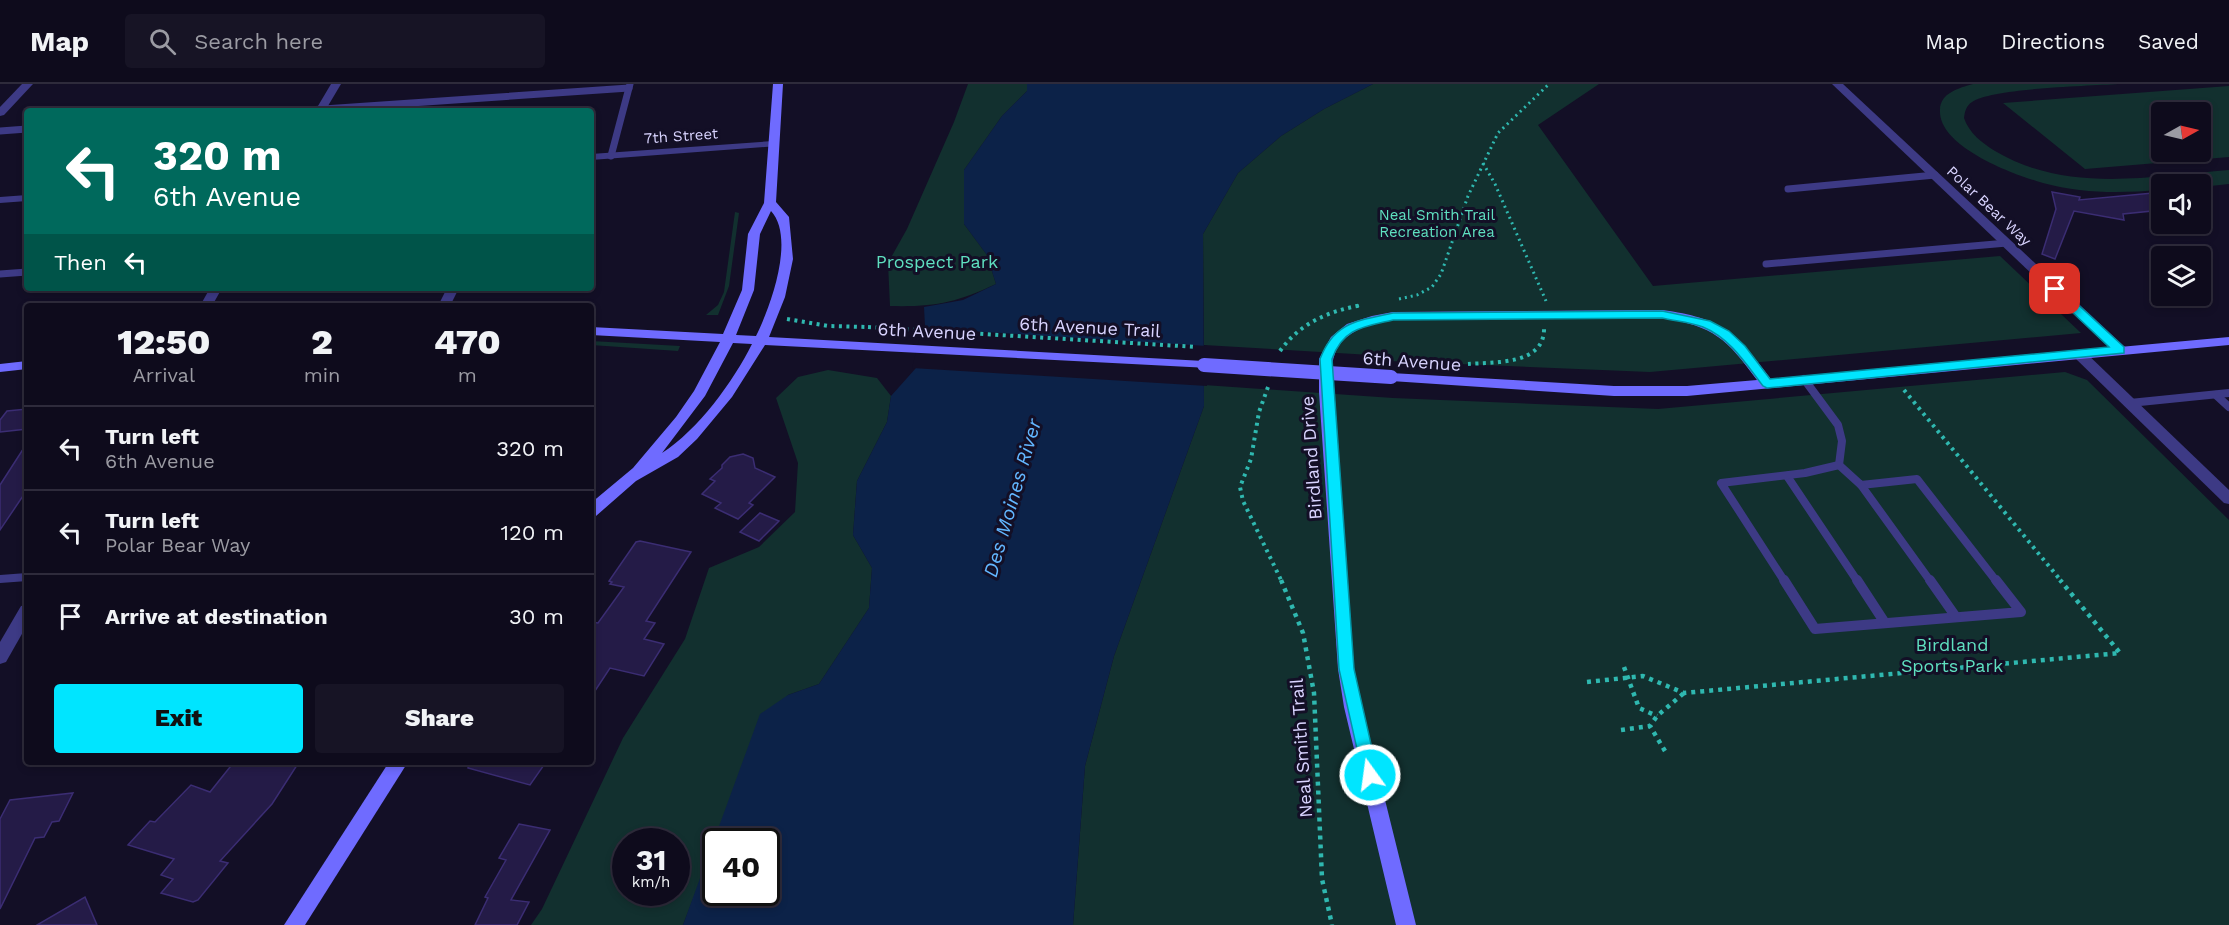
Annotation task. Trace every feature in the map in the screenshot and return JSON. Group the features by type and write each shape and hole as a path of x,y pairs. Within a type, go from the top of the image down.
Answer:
{"main road":[{"path":"637,474 687,411 721,356 748,290 754,234 770,203 777,84"},
{"path":"594,510 637,474 672,454 722,399 762,340 777,306 786,270 783,217 770,203"},
{"name":"Birdland Drive","path":"1406,925 1353,707 1346,669 1326,392 1326,359 1331,346 1338,336 1354,326 1393,316 1662,314 1706,323 1725,334 1741,349 1767,383"},
{"name":"6th Avenue","path":"594,331 1647,392 1687,391 2229,341"},
{"path":"0,368 24,365"},
{"path":"294,925 397,765"}],"street":[{"path":"0,113 27,84"},
{"path":"322,108 336,84"},
{"name":"Polar Bear Way","path":"1837,84 2120,350"},
{"name":"7th Street","path":"594,157 773,144"},
{"path":"0,200 24,198"},
{"path":"2079,354 2229,499"},
{"path":"0,657 24,616"}],"lane":[{"path":"347,108 630,86 611,156"},
{"path":"0,131 24,129"},
{"path":"1788,189 1935,175"},
{"path":"1766,264 2007,243"},
{"path":"0,274 24,272"},
{"path":"1804,379 1831,413 1838,426 1842,440 1838,454 1839,465 1861,485 1956,617"},
{"path":"2130,403 2229,393"},
{"path":"2216,394 2229,407"},
{"path":"1839,465 1787,476 1721,483 1815,629 2021,612 1917,479 1861,485"},
{"path":"1787,476 1885,623"},
{"path":"0,579 24,577"}],"path":[{"path":"1395,299 1418,295 1432,288 1441,274 1468,195 1498,133 1549,84"},
{"path":"1483,162 1495,184 1548,306"},
{"path":"1277,358 1291,334 1314,320 1351,307 1373,303"},
{"name":"6th Avenue Trail","path":"792,319 799,318 809,324 820,325 1199,347"},
{"path":"1466,364 1513,359 1533,354 1546,340 1543,324"},
{"path":"1270,351 1282,352"},
{"name":"Neal Smith Trail","path":"1269,385 1258,412 1251,459 1240,487 1243,501 1293,605 1303,633 1314,693 1322,879 1332,925"},
{"path":"1623,667 1639,708 1657,716"},
{"path":"1621,730 1650,726 1657,716 1684,693"},
{"path":"1650,726 1665,751"}],"green space":[{"name":"Prospect Park","path":"968,84 1027,84 1027,91 1002,116 964,170 964,224 987,255 996,284 944,303 890,306 888,263 907,229 954,122"},
{"name":"Neal Smith Trail Recreation Area","path":"1373,84 1599,84 1538,125 1653,286 2000,256 2081,333 1650,372 1389,361 1388,356 1204,345 1203,234 1238,173 1281,136 1324,109"},
{"path":"1973,84 2118,84 2019,91 1983,97 1970,104 1964,118 1981,141 1995,151 2023,164 2051,173 2080,177 2110,179 2151,177 2151,191 2102,192 2058,187 2015,173 1980,157 1951,136 1943,123 1940,110 1943,99 1962,87"},
{"path":"2229,86 2229,157 2211,158 2211,102 2151,102 2151,162 2169,162 2085,169 2003,103"},
{"path":"2229,170 2229,184 2211,186 2211,174 2184,174"},
{"path":"735,212 739,213 729,286 718,315 706,315 718,305 724,292"},
{"path":"594,341 680,346 678,351 594,345"},
{"path":"828,370 877,378 891,396 887,422 857,481 853,535 872,568 869,608 819,684 788,695 720,828 702,828 702,875 683,925 531,925 542,909 623,738 685,639 709,568 759,547 795,512 798,463 776,398 798,377"},
{"name":"Birdland Sports Park","path":"2065,372 2087,380 2229,520 2229,925 1073,925 1085,766 1114,656 1204,406 1204,385 1393,398 1658,409"}],"water":[{"name":"Des Moines River","path":"1027,84 1373,84 1324,109 1281,136 1238,173 1203,234 1204,406 1114,656 1085,766 1073,925 683,925 702,873 702,906 780,906 780,828 718,828 760,714 788,695 819,684 869,608 872,568 853,535 857,481 887,422 891,396 916,368 925,326 924,307 963,300 996,284 987,255 964,224 964,170 1002,116 1027,91"}],"pier":[{"path":"922,328 1207,346 1207,386 912,368"}],"building":[{"path":"2052,192 2080,197 2079,200 2151,193 2151,211 2123,214 2124,220 2074,211 2055,259 2042,254 2056,209"},
{"path":"24,409 24,429 0,432 0,420 7,411"},
{"path":"24,448 24,494 0,530 0,485"},
{"path":"743,454 753,458 755,468 775,477 749,503 753,505 738,519 715,508 721,503 702,494 715,481 710,479 730,457"},
{"path":"760,513 779,521 759,541 740,532"},
{"path":"636,542 691,552 646,621 655,623 644,639 664,644 644,676 610,668 594,692 594,622 598,623 624,587 610,584 612,582 609,581"},
{"path":"232,765 297,765 272,804 220,861 228,863 198,900 193,902 161,893 173,879 161,875 174,859 128,845 150,821 155,822 191,785 210,792"},
{"path":"468,765 544,765 530,785 468,768"},
{"path":"73,793 59,821 52,822 44,837 35,838 0,909 0,819 10,800"},
{"path":"519,824 550,830 511,900 529,902 517,925 475,925 488,898 485,897 506,860 499,858"},
{"path":"85,897 97,925 37,925"}],"route":[{"path":"1370,775 1346,669 1339,575 1326,392 1326,359 1338,336 1354,326 1393,316 1662,314 1706,323 1725,334 1741,349 1767,383 2120,350 2055,289"}]}
